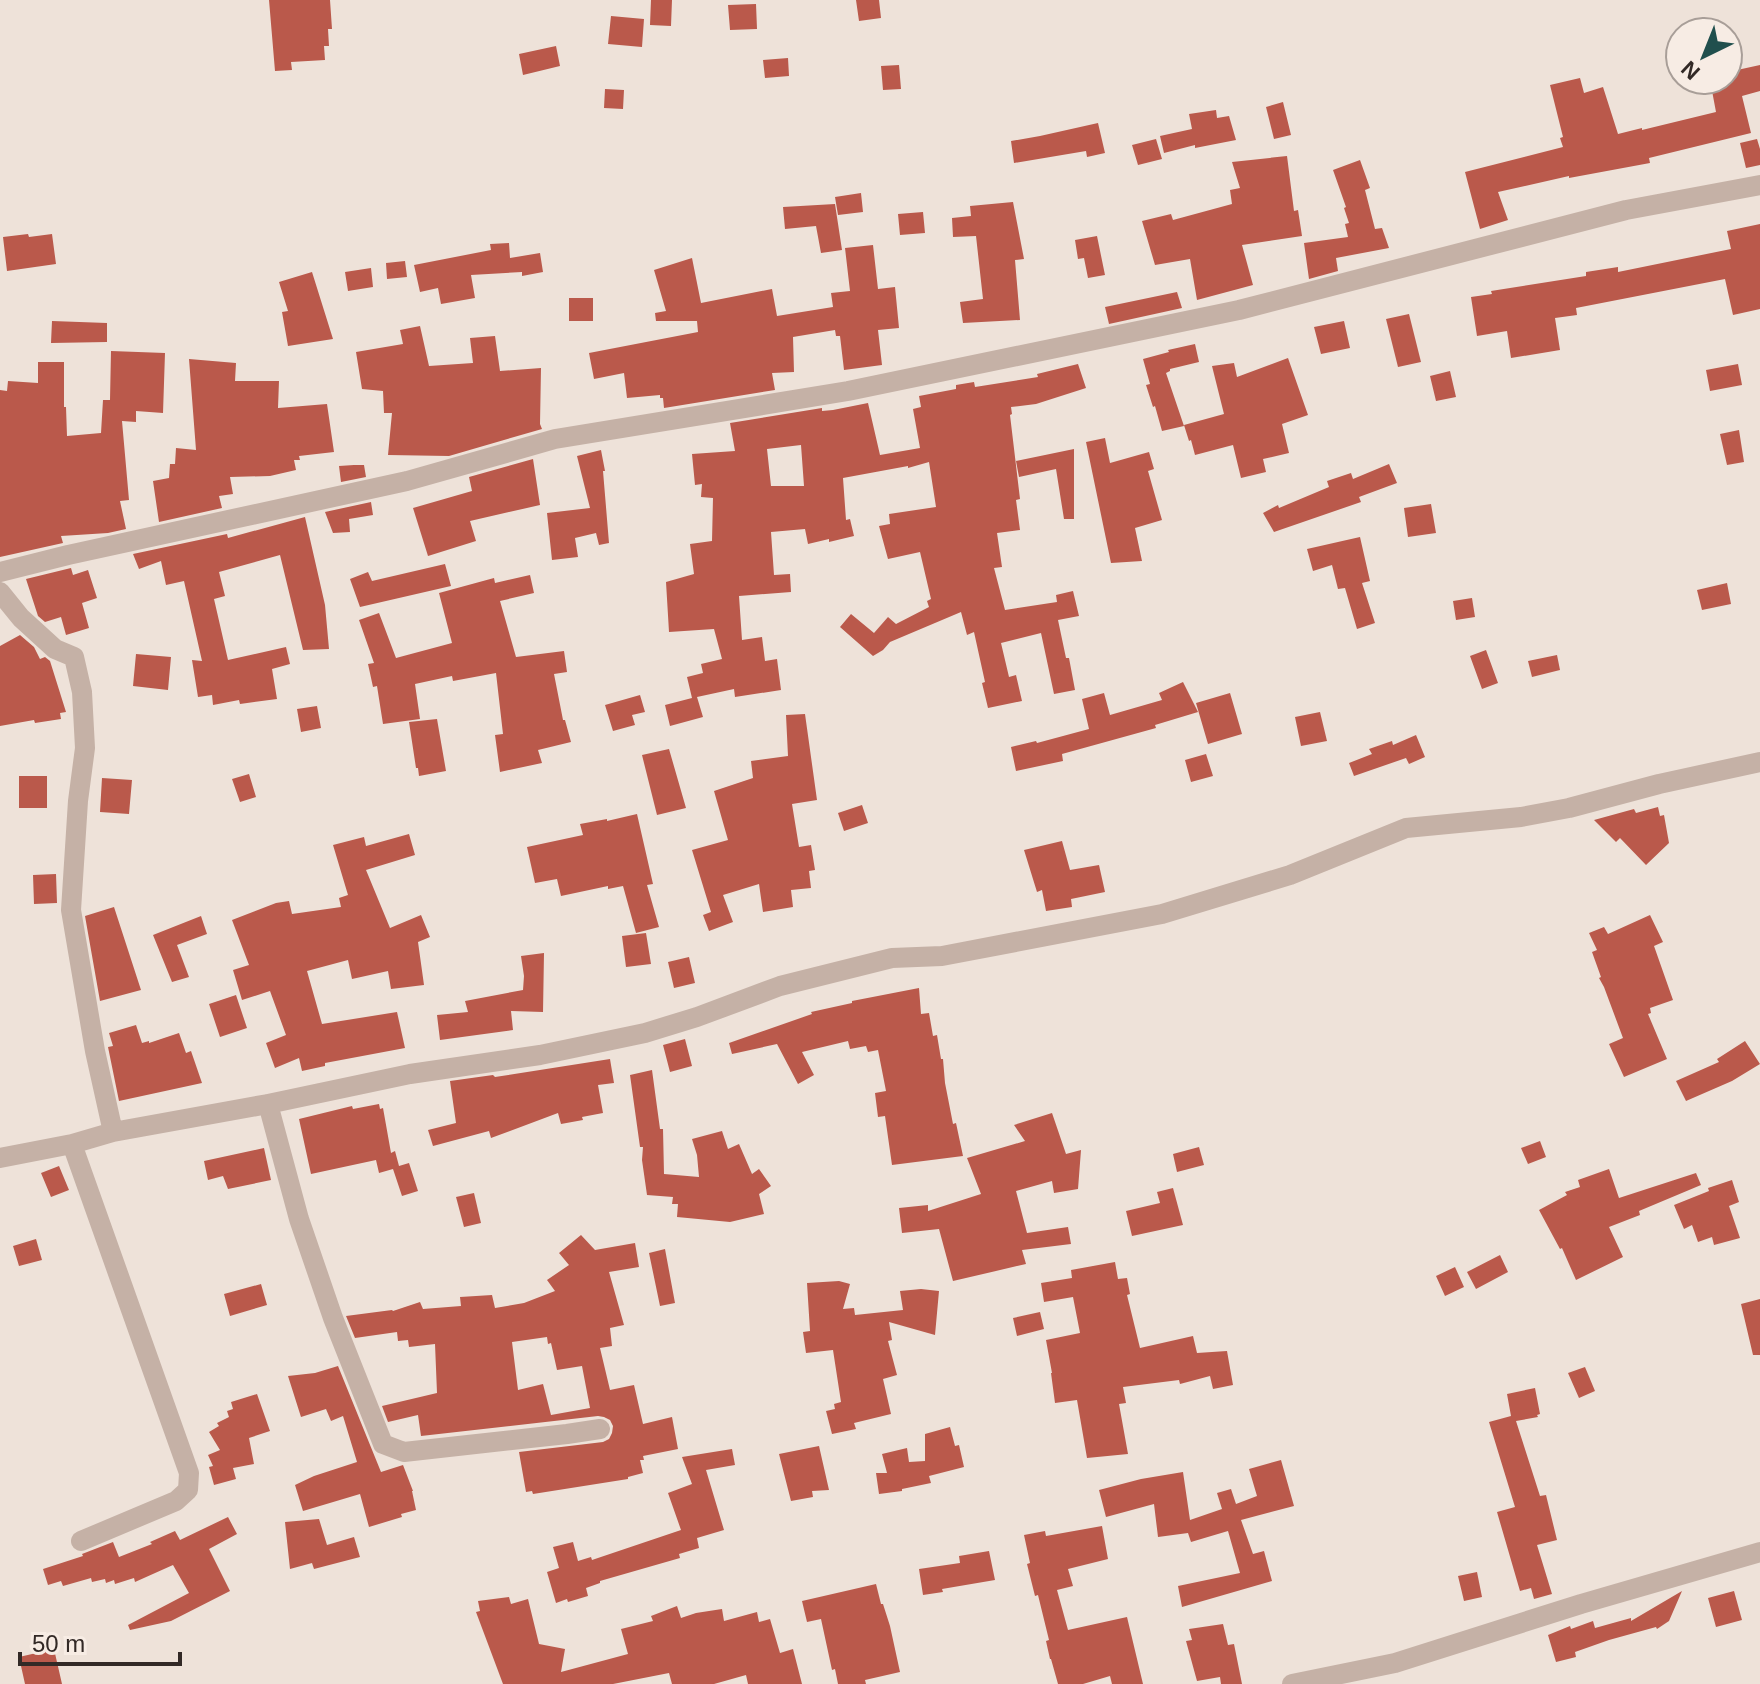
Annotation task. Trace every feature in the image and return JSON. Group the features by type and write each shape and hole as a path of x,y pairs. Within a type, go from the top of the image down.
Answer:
{"street":[{"path":"0,572 407,481 555,439 848,391 1239,310 1626,210 1760,185"},
{"path":"0,592 21,618 55,649 74,657 82,692 85,748 78,801 71,910 95,1051 113,1132"},
{"path":"0,1158 72,1144 113,1132 410,1074 540,1055 645,1033 780,986 892,958 942,956 1162,914 1290,875 1406,828 1521,817 1760,762"},
{"path":"268,1104 299,1219 333,1318 383,1444 404,1452 600,1429"},
{"path":"72,1144 189,1473 188,1490 176,1501 81,1541"},
{"path":"1292,1684 1395,1663 1760,1552"}],"building":[{"path":"269,0 330,0 332,29 328,29 329,46 324,46 325,60 291,62 292,70 275,71"},
{"path":"651,0 672,0 671,26 650,25"},
{"path":"856,0 879,0 881,18 859,21"},
{"path":"756,4 757,29 730,30 728,5"},
{"path":"611,16 644,19 642,47 608,44"},
{"path":"556,46 560,66 523,75 519,54"},
{"path":"788,58 789,76 765,78 763,60"},
{"path":"899,65 901,89 883,90 881,66"},
{"path":"1760,65 1760,91 1744,95 1744,68"},
{"path":"1580,78 1584,93 1603,87 1618,134 1716,112 1713,96 1742,96 1751,133 1649,158 1650,163 1569,176 1498,192 1508,220 1480,229 1465,172 1563,147 1550,85"},
{"path":"605,89 624,90 623,109 604,108"},
{"path":"1283,102 1291,135 1274,139 1266,107"},
{"path":"1216,110 1217,118 1229,116 1236,140 1164,153 1160,136 1192,129 1189,114"},
{"path":"1098,123 1105,153 1087,157 1086,151 1014,163 1011,141"},
{"path":"1156,139 1162,159 1138,165 1132,145"},
{"path":"1757,139 1760,165 1746,168 1740,143"},
{"path":"1287,156 1294,211 1298,210 1302,236 1242,245 1253,285 1197,300 1190,259 1155,265 1142,221 1171,214 1173,220 1232,204 1230,190 1240,188 1232,162"},
{"path":"1360,160 1370,188 1365,190 1375,229 1382,228 1389,248 1336,258 1338,271 1309,279 1304,243 1348,237 1346,207 1333,170"},
{"path":"861,193 863,212 838,215 835,197"},
{"path":"1013,202 1024,259 1015,260 1020,320 963,323 960,302 983,299 976,236 953,237 952,218 971,216 970,206"},
{"path":"835,204 842,250 821,253 816,226 785,229 783,207"},
{"path":"923,212 925,233 900,235 898,214"},
{"path":"1760,224 1760,309 1733,315 1725,279 1576,308 1577,315 1555,318 1560,350 1511,358 1507,331 1477,336 1471,297 1586,276 1586,272 1618,267 1618,272 1731,249 1727,231"},
{"path":"28,234 29,237 52,234 56,264 7,271 3,237"},
{"path":"1097,236 1105,275 1088,278 1084,258 1078,259 1075,240"},
{"path":"509,243 510,258 540,253 543,272 522,276 522,272 471,275 475,298 441,304 438,288 420,292 414,265 491,250 490,244"},
{"path":"873,245 878,289 895,287 899,328 878,330 882,365 844,370 840,336 836,336 835,330 793,337 794,372 772,373 775,390 664,408 660,395 627,398 624,373 594,379 589,353 698,332 697,321 656,321 655,313 666,311 654,270 692,258 701,303 772,289 777,316 833,307 831,293 850,291 845,248"},
{"path":"405,261 407,277 387,279 386,263"},
{"path":"371,268 373,287 348,291 345,272"},
{"path":"312,272 333,339 288,346 282,312 288,311 279,282"},
{"path":"1177,292 1182,308 1109,324 1105,307"},
{"path":"569,298 593,298 593,321 569,321"},
{"path":"1409,314 1421,362 1398,367 1386,319"},
{"path":"52,321 107,323 107,342 51,343"},
{"path":"1344,321 1350,348 1321,354 1314,327"},
{"path":"420,326 429,366 473,363 470,338 495,336 500,371 541,368 542,429 449,456 388,455 392,413 384,413 383,391 362,389 356,352 403,344 400,330"},
{"path":"1195,344 1199,362 1170,369 1166,373 1184,426 1162,431 1146,385 1150,384 1143,359"},
{"path":"111,351 165,353 163,413 136,411 136,422 122,421 129,500 120,501 126,529 61,536 63,543 0,557 0,390 7,391 8,381 38,383 38,362 64,362 67,436 101,433 103,400 110,400"},
{"path":"1288,358 1308,415 1282,424 1289,453 1263,459 1266,472 1241,478 1233,445 1195,455 1184,425 1224,414 1212,366 1234,363 1237,377"},
{"path":"189,359 236,363 235,381 279,381 278,408 327,404 334,452 299,456 300,460 294,460 296,470 270,476 230,477 233,494 219,496 222,508 159,522 153,481 169,478 170,464 175,464 176,448 196,450"},
{"path":"1078,364 1086,388 1036,404 1011,407 1020,530 997,533 1002,567 994,568 1005,610 1057,602 1056,595 1073,591 1079,616 1058,620 1075,690 1054,694 1041,633 1001,643 1009,677 1016,675 1022,701 988,708 974,632 967,635 961,612 890,642 873,656 840,627 851,614 874,633 888,617 896,624 929,607 927,601 931,599 920,552 888,559 879,526 890,524 889,514 936,507 929,462 843,478 846,520 850,519 854,536 808,544 805,529 771,532 774,575 790,574 791,592 739,596 742,640 762,637 765,661 777,659 781,690 735,697 734,689 697,697 703,717 670,726 665,705 692,698 687,677 703,673 701,664 722,659 714,629 669,632 666,582 694,574 690,544 712,541 713,498 701,497 702,484 695,485 692,454 735,451 730,423 868,403 880,455 920,448 913,409 921,407 919,396 956,389 956,385 974,382 975,387 1038,377 1037,374","holes":["801,445 804,486 771,486 767,449"]},
{"path":"1738,364 1742,385 1710,391 1706,370"},
{"path":"1450,371 1456,397 1436,401 1430,376"},
{"path":"1739,430 1744,462 1727,465 1720,434"},
{"path":"1105,438 1110,463 1149,452 1154,469 1148,471 1162,520 1135,528 1142,561 1111,563 1086,442"},
{"path":"1074,449 1074,519 1064,519 1056,469 1019,477 1016,461"},
{"path":"601,450 609,543 599,545 596,533 575,538 578,557 552,560 547,513 590,508 577,456"},
{"path":"533,459 540,505 470,521 476,541 428,556 413,508 472,491 469,477"},
{"path":"1389,464 1397,483 1359,497 1361,502 1274,532 1263,513 1329,487 1327,481 1351,473 1353,479"},
{"path":"364,465 366,477 341,482 339,466"},
{"path":"371,502 373,515 349,519 350,532 333,533 325,512"},
{"path":"1431,504 1436,533 1408,537 1404,508"},
{"path":"305,517 325,605 329,649 303,650 280,555 219,572 225,596 214,599 228,660 286,647 290,664 272,669 277,699 240,704 239,700 213,705 212,695 198,697 192,660 202,661 184,581 166,585 161,561 139,569 133,554 227,534 228,538"},
{"path":"1360,537 1370,581 1362,583 1375,623 1357,629 1345,588 1338,589 1332,565 1313,571 1307,549"},
{"path":"445,564 451,586 360,607 350,579 368,572 372,581"},
{"path":"71,568 73,575 88,570 97,598 82,603 89,628 66,635 61,617 45,622 38,616 26,579"},
{"path":"530,575 534,593 500,601 516,657 564,651 567,672 554,674 563,720 571,742 538,750 542,763 500,772 495,735 503,734 496,673 453,681 452,676 415,684 420,719 383,724 377,686 373,687 368,664 374,663 359,620 379,613 396,658 452,643 439,593 494,578 495,583"},
{"path":"1727,583 1731,604 1702,610 1697,590"},
{"path":"1472,598 1475,617 1456,620 1453,601"},
{"path":"20,635 34,647 40,659 45,657 50,661 66,712 60,713 61,719 0,726 0,646"},
{"path":"1486,650 1498,683 1482,689 1470,656"},
{"path":"136,654 171,657 168,690 133,686"},
{"path":"1557,655 1560,670 1532,677 1528,661"},
{"path":"1183,682 1198,712 1155,725 1156,728 1062,754 1063,761 1016,771 1011,747 1089,729 1082,699 1104,693 1110,715 1162,700 1159,693"},
{"path":"1230,693 1242,734 1208,744 1196,703"},
{"path":"640,695 645,712 632,715 635,725 613,731 605,705"},
{"path":"317,706 321,728 301,732 297,709"},
{"path":"1320,712 1327,741 1301,746 1295,717"},
{"path":"805,714 817,800 792,804 799,847 811,845 815,870 809,871 811,888 791,890 793,907 763,912 759,884 723,895 733,922 709,931 703,915 711,912 692,850 728,840 714,791 753,778 751,761 788,756 786,715"},
{"path":"437,719 446,771 419,776 409,722"},
{"path":"1416,735 1425,757 1409,764 1406,758 1354,776 1349,763 1372,754 1369,749 1392,741 1393,745"},
{"path":"669,749 686,808 657,815 642,755"},
{"path":"1206,754 1213,776 1191,782 1185,760"},
{"path":"249,774 256,797 240,802 232,779"},
{"path":"19,776 47,776 47,808 19,808"},
{"path":"102,778 132,780 129,814 100,812"},
{"path":"862,805 868,823 844,831 838,813"},
{"path":"1658,807 1660,816 1664,815 1669,843 1646,865 1620,838 1616,842 1594,820 1634,809 1636,813"},
{"path":"637,814 653,884 647,885 659,927 636,933 623,886 561,896 557,879 535,883 527,847 583,835 580,824"},
{"path":"409,834 415,855 366,870 390,928 421,915 430,937 418,942 424,985 391,989 388,971 352,979 348,960 307,971 322,1024 397,1012 405,1048 325,1063 325,1066 302,1071 299,1058 275,1068 266,1043 286,1035 270,991 242,1000 233,970 249,965 232,920 289,901 292,914 341,907 339,898 348,895 333,845 364,837 366,846"},
{"path":"1062,841 1070,870 1099,865 1105,892 1071,899 1072,907 1046,911 1042,890 1037,892 1024,850"},
{"path":"56,874 57,903 34,904 33,875"},
{"path":"114,907 141,990 100,1001 85,916"},
{"path":"1650,915 1663,942 1654,946 1673,1000 1650,1008 1651,1013 1648,1014 1667,1059 1624,1077 1609,1044 1623,1038 1599,978 1592,952 1597,950 1589,933 1604,927 1608,934"},
{"path":"201,916 207,934 177,945 189,977 172,982 153,935"},
{"path":"646,933 651,964 626,967 622,936"},
{"path":"544,953 543,1012 511,1011 513,1030 440,1040 437,1015 468,1012 465,1001 523,990 521,956"},
{"path":"689,957 695,983 674,988 668,962"},
{"path":"919,988 921,1014 929,1013 933,1036 937,1035 953,1124 956,1123 963,1156 892,1165 885,1116 878,1117 875,1093 886,1091 878,1050 868,1052 866,1046 850,1049 848,1041 802,1052 814,1075 798,1084 777,1044 732,1054 729,1043 811,1012"},
{"path":"236,995 247,1028 220,1037 209,1004"},
{"path":"136,1025 142,1043 179,1033 186,1053 191,1051 202,1083 119,1101 108,1047 113,1046 109,1033"},
{"path":"685,1039 692,1066 670,1072 663,1045"},
{"path":"1745,1041 1760,1064 1732,1081 1686,1101 1676,1081 1719,1062 1717,1059"},
{"path":"610,1059 614,1083 598,1085 603,1113 561,1124 558,1113 491,1138 489,1131 433,1146 428,1130 456,1123 450,1081"},
{"path":"652,1070 660,1129 663,1129 664,1174 699,1177 692,1139 722,1131 728,1149 739,1144 752,1174 759,1169 771,1186 759,1194 764,1214 730,1222 677,1217 678,1204 672,1204 673,1197 647,1195 643,1147 640,1147 630,1075"},
{"path":"379,1104 380,1109 383,1108 391,1153 395,1151 399,1166 409,1163 418,1191 402,1196 393,1169 379,1173 376,1160 311,1174 299,1119 352,1106 353,1109"},
{"path":"1052,1113 1066,1154 1081,1150 1078,1189 1054,1193 1052,1181 1016,1191 1027,1233 1068,1227 1071,1244 1022,1250 1026,1264 953,1281 939,1229 902,1233 899,1208 928,1205 928,1211 981,1194 967,1158 1025,1141 1014,1125"},
{"path":"1540,1141 1546,1157 1528,1164 1521,1148"},
{"path":"1199,1147 1204,1165 1177,1172 1173,1154"},
{"path":"264,1148 271,1180 228,1189 223,1176 208,1180 204,1161"},
{"path":"59,1166 69,1190 51,1197 41,1173"},
{"path":"1609,1169 1619,1198 1696,1173 1701,1185 1609,1227 1623,1257 1576,1280 1562,1248 1539,1210 1567,1195 1565,1192 1580,1187 1578,1180"},
{"path":"1732,1180 1739,1202 1729,1206 1740,1238 1714,1245 1712,1237 1698,1242 1692,1225 1684,1229 1674,1205"},
{"path":"1173,1188 1183,1225 1132,1236 1126,1211 1160,1203 1157,1192"},
{"path":"474,1193 481,1223 464,1227 456,1197"},
{"path":"581,1235 595,1250 635,1243 639,1267 609,1272 624,1325 610,1328 612,1346 600,1348 610,1390 634,1385 643,1424 672,1417 678,1449 643,1456 644,1460 640,1460 643,1473 628,1479 533,1494 532,1491 526,1492 519,1452 603,1442 612,1433 610,1420 598,1416 421,1436 418,1415 388,1422 382,1406 437,1393 435,1344 409,1347 408,1340 398,1341 397,1332 355,1338 346,1316 393,1311 420,1302 423,1309 461,1306 460,1297 492,1295 495,1308 524,1303 555,1291 547,1280 569,1265 559,1253","holes":["547,1337 548,1344 551,1343 557,1370 582,1366 590,1408 551,1415 543,1384 518,1390 512,1342"]},
{"path":"36,1239 42,1260 19,1266 13,1246"},
{"path":"665,1249 675,1303 660,1306 649,1253"},
{"path":"1500,1255 1508,1272 1476,1289 1467,1272"},
{"path":"1115,1262 1118,1279 1127,1278 1130,1294 1127,1295 1140,1348 1193,1336 1197,1353 1227,1351 1233,1385 1213,1389 1210,1376 1180,1384 1179,1380 1123,1387 1126,1403 1119,1404 1128,1454 1087,1458 1077,1400 1055,1403 1046,1340 1080,1333 1073,1297 1044,1302 1041,1283 1072,1278 1071,1270"},
{"path":"1455,1267 1464,1287 1445,1296 1436,1276"},
{"path":"839,1281 850,1284 843,1309 854,1308 855,1315 903,1310 900,1291 939,1291 935,1335 889,1322 892,1340 888,1341 897,1375 883,1379 891,1414 854,1423 856,1429 832,1434 826,1411 835,1409 834,1404 841,1402 833,1350 806,1353 803,1332 810,1331 807,1283"},
{"path":"261,1284 267,1305 230,1316 224,1294"},
{"path":"1760,1299 1760,1355 1753,1355 1741,1304"},
{"path":"1040,1312 1044,1329 1017,1336 1013,1318"},
{"path":"338,1366 381,1472 403,1465 416,1510 401,1514 402,1517 369,1527 360,1494 303,1511 295,1485 357,1462 343,1416 331,1421 326,1409 301,1417 288,1376"},
{"path":"1585,1367 1595,1391 1579,1398 1568,1373"},
{"path":"1535,1388 1540,1414 1516,1421 1540,1496 1546,1495 1557,1540 1537,1545 1552,1594 1534,1599 1531,1588 1520,1591 1497,1512 1515,1507 1489,1422 1511,1416 1507,1394"},
{"path":"257,1394 270,1431 249,1438 254,1464 233,1468 236,1479 214,1485 209,1467 213,1466 208,1455 220,1450 209,1432 229,1417 227,1411 233,1409 231,1402"},
{"path":"950,1427 955,1446 959,1445 964,1467 929,1476 931,1483 879,1494 876,1473 887,1473 882,1454 907,1448 909,1462 925,1461 925,1434"},
{"path":"819,1446 829,1490 812,1491 813,1497 791,1501 779,1454"},
{"path":"732,1449 735,1465 706,1470 724,1530 697,1538 699,1548 679,1554 680,1558 600,1581 586,1588 588,1596 556,1603 547,1572 559,1568 553,1547 573,1542 578,1561 591,1557 592,1560 681,1530 668,1493 692,1484 682,1457"},
{"path":"1281,1460 1294,1506 1241,1520 1253,1554 1264,1551 1272,1581 1182,1607 1178,1586 1240,1573 1228,1531 1191,1542 1188,1533 1158,1537 1154,1504 1106,1517 1099,1490 1183,1472 1190,1520 1222,1509 1217,1493 1231,1489 1236,1504 1257,1496 1249,1469"},
{"path":"228,1517 237,1534 209,1549 230,1591 171,1621 130,1630 128,1625 189,1593 173,1565 135,1582 134,1578 115,1584 114,1580 106,1583 105,1579 92,1582 91,1578 63,1586 61,1581 48,1585 43,1569 113,1542 119,1557 175,1531 180,1540"},
{"path":"319,1519 327,1545 354,1537 360,1557 314,1569 312,1563 290,1569 285,1522"},
{"path":"1102,1526 1108,1559 1068,1569 1073,1586 1057,1590 1068,1630 1127,1617 1143,1684 1112,1684 1110,1676 1083,1684 1058,1684 1038,1595 1035,1596 1027,1564 1030,1563 1024,1535 1045,1531 1046,1536"},
{"path":"989,1551 995,1580 923,1595 919,1569 960,1563 959,1556"},
{"path":"1477,1572 1482,1597 1464,1601 1458,1576"},
{"path":"876,1584 890,1626 900,1672 865,1680 866,1684 838,1684 821,1619 807,1622 802,1601"},
{"path":"1682,1591 1669,1621 1657,1629 1609,1640 1575,1652 1576,1657 1556,1662 1548,1635 1593,1621 1595,1628 1631,1618 1631,1621"},
{"path":"1734,1591 1742,1620 1716,1627 1708,1598"},
{"path":"509,1597 511,1604 528,1599 539,1644 565,1649 561,1672 628,1654 621,1629 653,1621 651,1616 677,1606 681,1618 722,1609 724,1621 757,1612 759,1622 770,1619 780,1653 793,1649 802,1684 748,1684 746,1675 714,1684 672,1684 669,1673 613,1684 503,1684 476,1612 480,1611 478,1601"},
{"path":"1223,1624 1228,1645 1234,1644 1242,1684 1221,1684 1220,1677 1197,1681 1186,1641 1192,1640 1189,1629"},
{"path":"54,1649 62,1684 25,1684 19,1657"}]}
